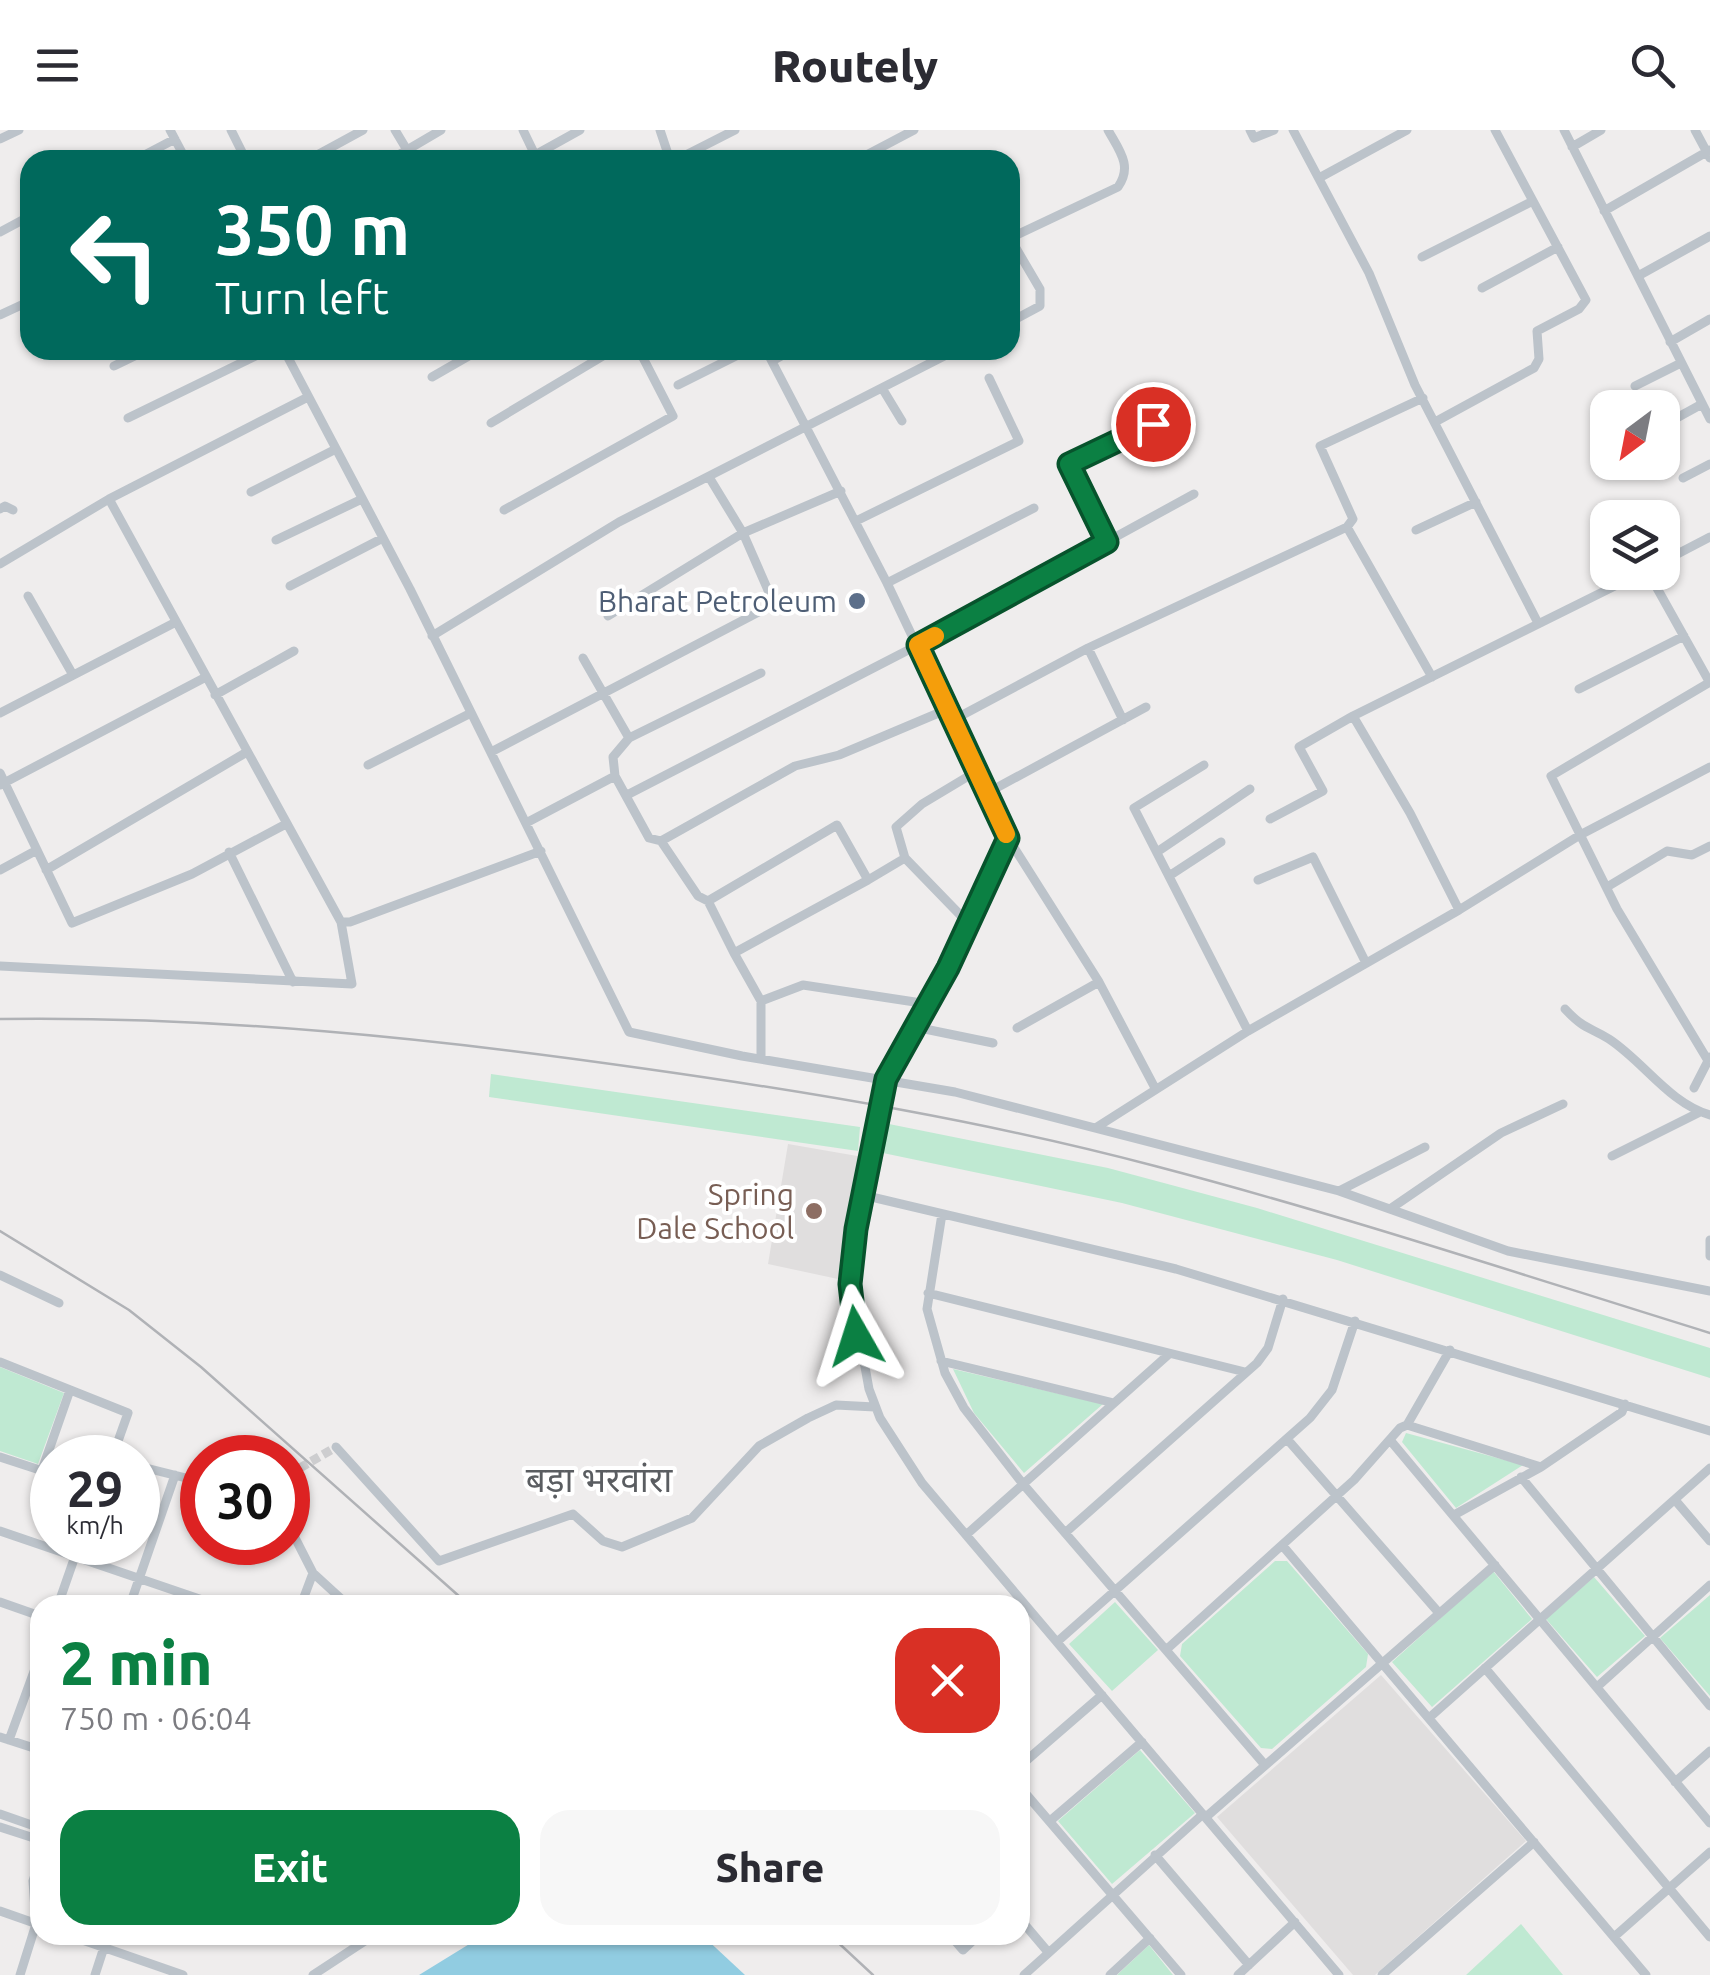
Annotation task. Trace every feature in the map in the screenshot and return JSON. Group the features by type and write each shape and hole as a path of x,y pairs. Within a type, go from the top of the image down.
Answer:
{"street":[{"path":"0,139 19,130"},
{"path":"326,150 363,130"},
{"path":"395,130 407,150 441,130"},
{"path":"545,150 580,130"},
{"path":"694,150 735,130"},
{"path":"876,150 914,130"},
{"path":"1020,233 1118,187 1126,176 1125,163 1108,130"},
{"path":"1250,130 1254,138 1274,130"},
{"path":"1294,130 1369,273 1423,398 1538,624"},
{"path":"1319,178 1407,130"},
{"path":"1435,422 1534,368 1539,359 1537,331 1584,305 1586,294 1495,130"},
{"path":"1564,130 1710,419"},
{"path":"1572,147 1601,130"},
{"path":"1604,210 1709,153 1695,130"},
{"path":"150,150 173,134"},
{"path":"1422,256 1533,201"},
{"path":"1638,276 1710,236"},
{"path":"1482,288 1558,247"},
{"path":"1020,255 1040,289 1040,306 1020,317"},
{"path":"1670,342 1710,319"},
{"path":"114,366 126,360"},
{"path":"128,418 247,360"},
{"path":"289,360 629,1032 761,1060 886,1079 1097,1126 1339,1191 1508,1251 1710,1291"},
{"path":"432,377 462,360"},
{"path":"491,422 595,360"},
{"path":"504,510 673,416 644,360"},
{"path":"678,384 727,360"},
{"path":"432,636 619,522 937,360"},
{"path":"772,361 888,582 1008,838 1099,982 1155,1088"},
{"path":"1635,386 1682,364"},
{"path":"856,520 1018,442 990,378"},
{"path":"882,388 902,421"},
{"path":"0,564 108,499 308,397"},
{"path":"953,720 1088,648 1347,527 1353,519 1350,507 1320,446 1423,398"},
{"path":"1680,416 1702,404"},
{"path":"1107,542 1069,464 1181,410"},
{"path":"251,492 336,449"},
{"path":"1683,478 1710,464"},
{"path":"490,752 774,604 743,532 709,477"},
{"path":"608,616 743,532 841,491"},
{"path":"627,795 918,645 1194,494"},
{"path":"0,966 352,984 341,922 108,499"},
{"path":"276,540 362,499"},
{"path":"1416,530 1476,502"},
{"path":"0,509 6,506 13,510"},
{"path":"888,582 1034,508"},
{"path":"1347,527 1432,677"},
{"path":"1680,553 1710,537"},
{"path":"290,586 382,538"},
{"path":"1270,819 1323,791 1299,747 1353,716 1609,590"},
{"path":"1657,590 1710,682 1551,776 1606,887 1709,1058 1694,1088"},
{"path":"28,596 73,675"},
{"path":"0,713 176,622"},
{"path":"1579,689 1684,636"},
{"path":"1088,648 1123,720"},
{"path":"214,695 294,652"},
{"path":"583,658 629,738"},
{"path":"761,673 629,738 613,757 615,776 649,838 662,841 796,766 839,755 948,709"},
{"path":"206,677 2,781 72,923 192,874 286,824"},
{"path":"987,792 1146,707"},
{"path":"368,765 471,713"},
{"path":"1353,716 1410,813 1459,910"},
{"path":"46,870 247,752"},
{"path":"1204,765 1134,808 1248,1031"},
{"path":"1097,1126 1248,1031 1459,910 1580,835 1710,767"},
{"path":"968,923 904,858 896,827 922,804 977,771"},
{"path":"526,822 615,776"},
{"path":"1156,852 1250,789"},
{"path":"708,901 837,824 868,880"},
{"path":"1008,838 928,1004 886,1079 862,1196 850,1284 856,1336 876,1407 899,1451 1017,1595"},
{"path":"662,841 698,896 708,901 761,1002 761,1060"},
{"path":"1169,876 1221,842"},
{"path":"1606,887 1667,852 1692,855 1710,846"},
{"path":"0,870 37,850"},
{"path":"341,922 350,922 540,851"},
{"path":"229,852 292,982"},
{"path":"1258,880 1313,857 1366,964"},
{"path":"734,953 904,858"},
{"path":"1018,1028 1099,982"},
{"path":"761,1002 803,985 928,1004"},
{"path":"1565,1008 1586,1030 1608,1039 1650,1077 1705,1113"},
{"path":"915,1027 993,1043"},
{"path":"1390,1209 1501,1133 1562,1104"},
{"path":"1612,1156 1705,1113"},
{"path":"1339,1191 1426,1147"},
{"path":"862,1196 1176,1268 1710,1431"},
{"path":"942,1214 927,1308 942,1361 964,1408 1023,1484 1265,1765"},
{"path":"1710,1240 1710,1256"},
{"path":"0,1274 59,1303"},
{"path":"928,1293 1245,1372"},
{"path":"1065,1533 1268,1348 1284,1299"},
{"path":"1057,1642 1286,1440 1332,1390 1355,1321"},
{"path":"1167,1649 1336,1496 1407,1425 1450,1350"},
{"path":"966,1535 1168,1355"},
{"path":"942,1361 1114,1403"},
{"path":"0,1362 128,1413 120,1435"},
{"path":"57,1435 70,1390"},
{"path":"1454,1515 1540,1467 1622,1412 1625,1404"},
{"path":"336,1447 439,1561 573,1514 603,1542 622,1548 692,1518 759,1446 808,1418 836,1405 876,1407"},
{"path":"1407,1425 1540,1467"},
{"path":"1286,1440 1439,1613"},
{"path":"1390,1440 1710,1823"},
{"path":"0,1457 30,1467"},
{"path":"1430,1718 1710,1468"},
{"path":"160,1471 180,1476"},
{"path":"134,1595 175,1475"},
{"path":"1521,1478 1594,1571 1710,1706"},
{"path":"1674,1500 1710,1540"},
{"path":"0,1531 30,1541"},
{"path":"1282,1545 1646,1975"},
{"path":"1024,1975 1154,1855 1265,1765 1495,1564"},
{"path":"62,1595 72,1565"},
{"path":"100,1565 183,1595"},
{"path":"309,1565 337,1595"},
{"path":"305,1595 313,1572"},
{"path":"1596,1686 1710,1586"},
{"path":"0,1602 30,1612"},
{"path":"1030,1610 1339,1975"},
{"path":"1485,1668 1710,1937"},
{"path":"30,1678 4,1738 30,1747"},
{"path":"1030,1757 1102,1695"},
{"path":"1050,1822 1142,1742"},
{"path":"1676,1782 1710,1752"},
{"path":"1030,1799 1180,1975"},
{"path":"0,1814 30,1824"},
{"path":"0,1827 30,1837"},
{"path":"1382,1975 1534,1842"},
{"path":"1614,1937 1710,1852"},
{"path":"1154,1855 1249,1965"},
{"path":"0,1912 30,1922"},
{"path":"1238,1975 1295,1922"},
{"path":"1030,1931 1048,1952"},
{"path":"1110,1975 1150,1938"},
{"path":"20,1975 31,1945"},
{"path":"96,1945 183,1975"},
{"path":"95,1975 105,1945"},
{"path":"313,1975 353,1945"},
{"path":"1322,1975 1332,1966"}],"shaded area":[{"name":"Spring Dale School","path":"788,1144 863,1157 838,1279 768,1264"},
{"path":"1381,1675 1526,1841 1375,1975 1353,1975 1217,1817"}],"green space":[{"path":"491,1074 860,1127 858,1151 489,1097"},
{"path":"889,1124 1108,1168 1257,1208 1710,1348 1710,1378 1337,1260 1122,1203 883,1153"},
{"path":"0,1367 64,1393 49,1435 30,1435 30,1461 0,1451"},
{"path":"953,1369 1103,1404 1024,1473 974,1413"},
{"path":"1406,1433 1523,1465 1456,1508 1402,1442"},
{"path":"1275,1561 1287,1561 1368,1654 1366,1667 1272,1749 1261,1748 1180,1656 1182,1644"},
{"path":"1493,1571 1532,1619 1432,1707 1392,1662"},
{"path":"1594,1577 1645,1636 1597,1677 1546,1619"},
{"path":"1710,1595 1710,1696 1660,1638"},
{"path":"1115,1602 1158,1650 1112,1691 1069,1644"},
{"path":"1140,1750 1195,1813 1112,1884 1058,1821"},
{"path":"1521,1924 1563,1975 1466,1975"},
{"path":"1149,1945 1173,1975 1117,1975"}],"water":[{"path":"468,1945 713,1945 745,1975 419,1975"}],"tunnel":[{"path":"310,1462 336,1447"}],"railway":[{"path":"0,1019 162,1021 405,1039 647,1069 902,1110 1092,1150 1225,1185 1710,1333"},
{"path":"0,1231 129,1310 201,1367 458,1595"},
{"path":"841,1945 873,1975"}],"slow traffic":[{"path":"935,636 918,645 1006,834"}],"place":[{"name":"Bharat Petroleum","path":"857,601"},
{"name":"Spring Dale School","path":"814,1211"}],"district":[{"name":"बड़ा भरवांरा","path":"599,1479"}],"route":[{"path":"856,1336 850,1284 856,1229 886,1079 948,968 1008,838 918,645 1107,542 1069,464 1153,424"}]}
